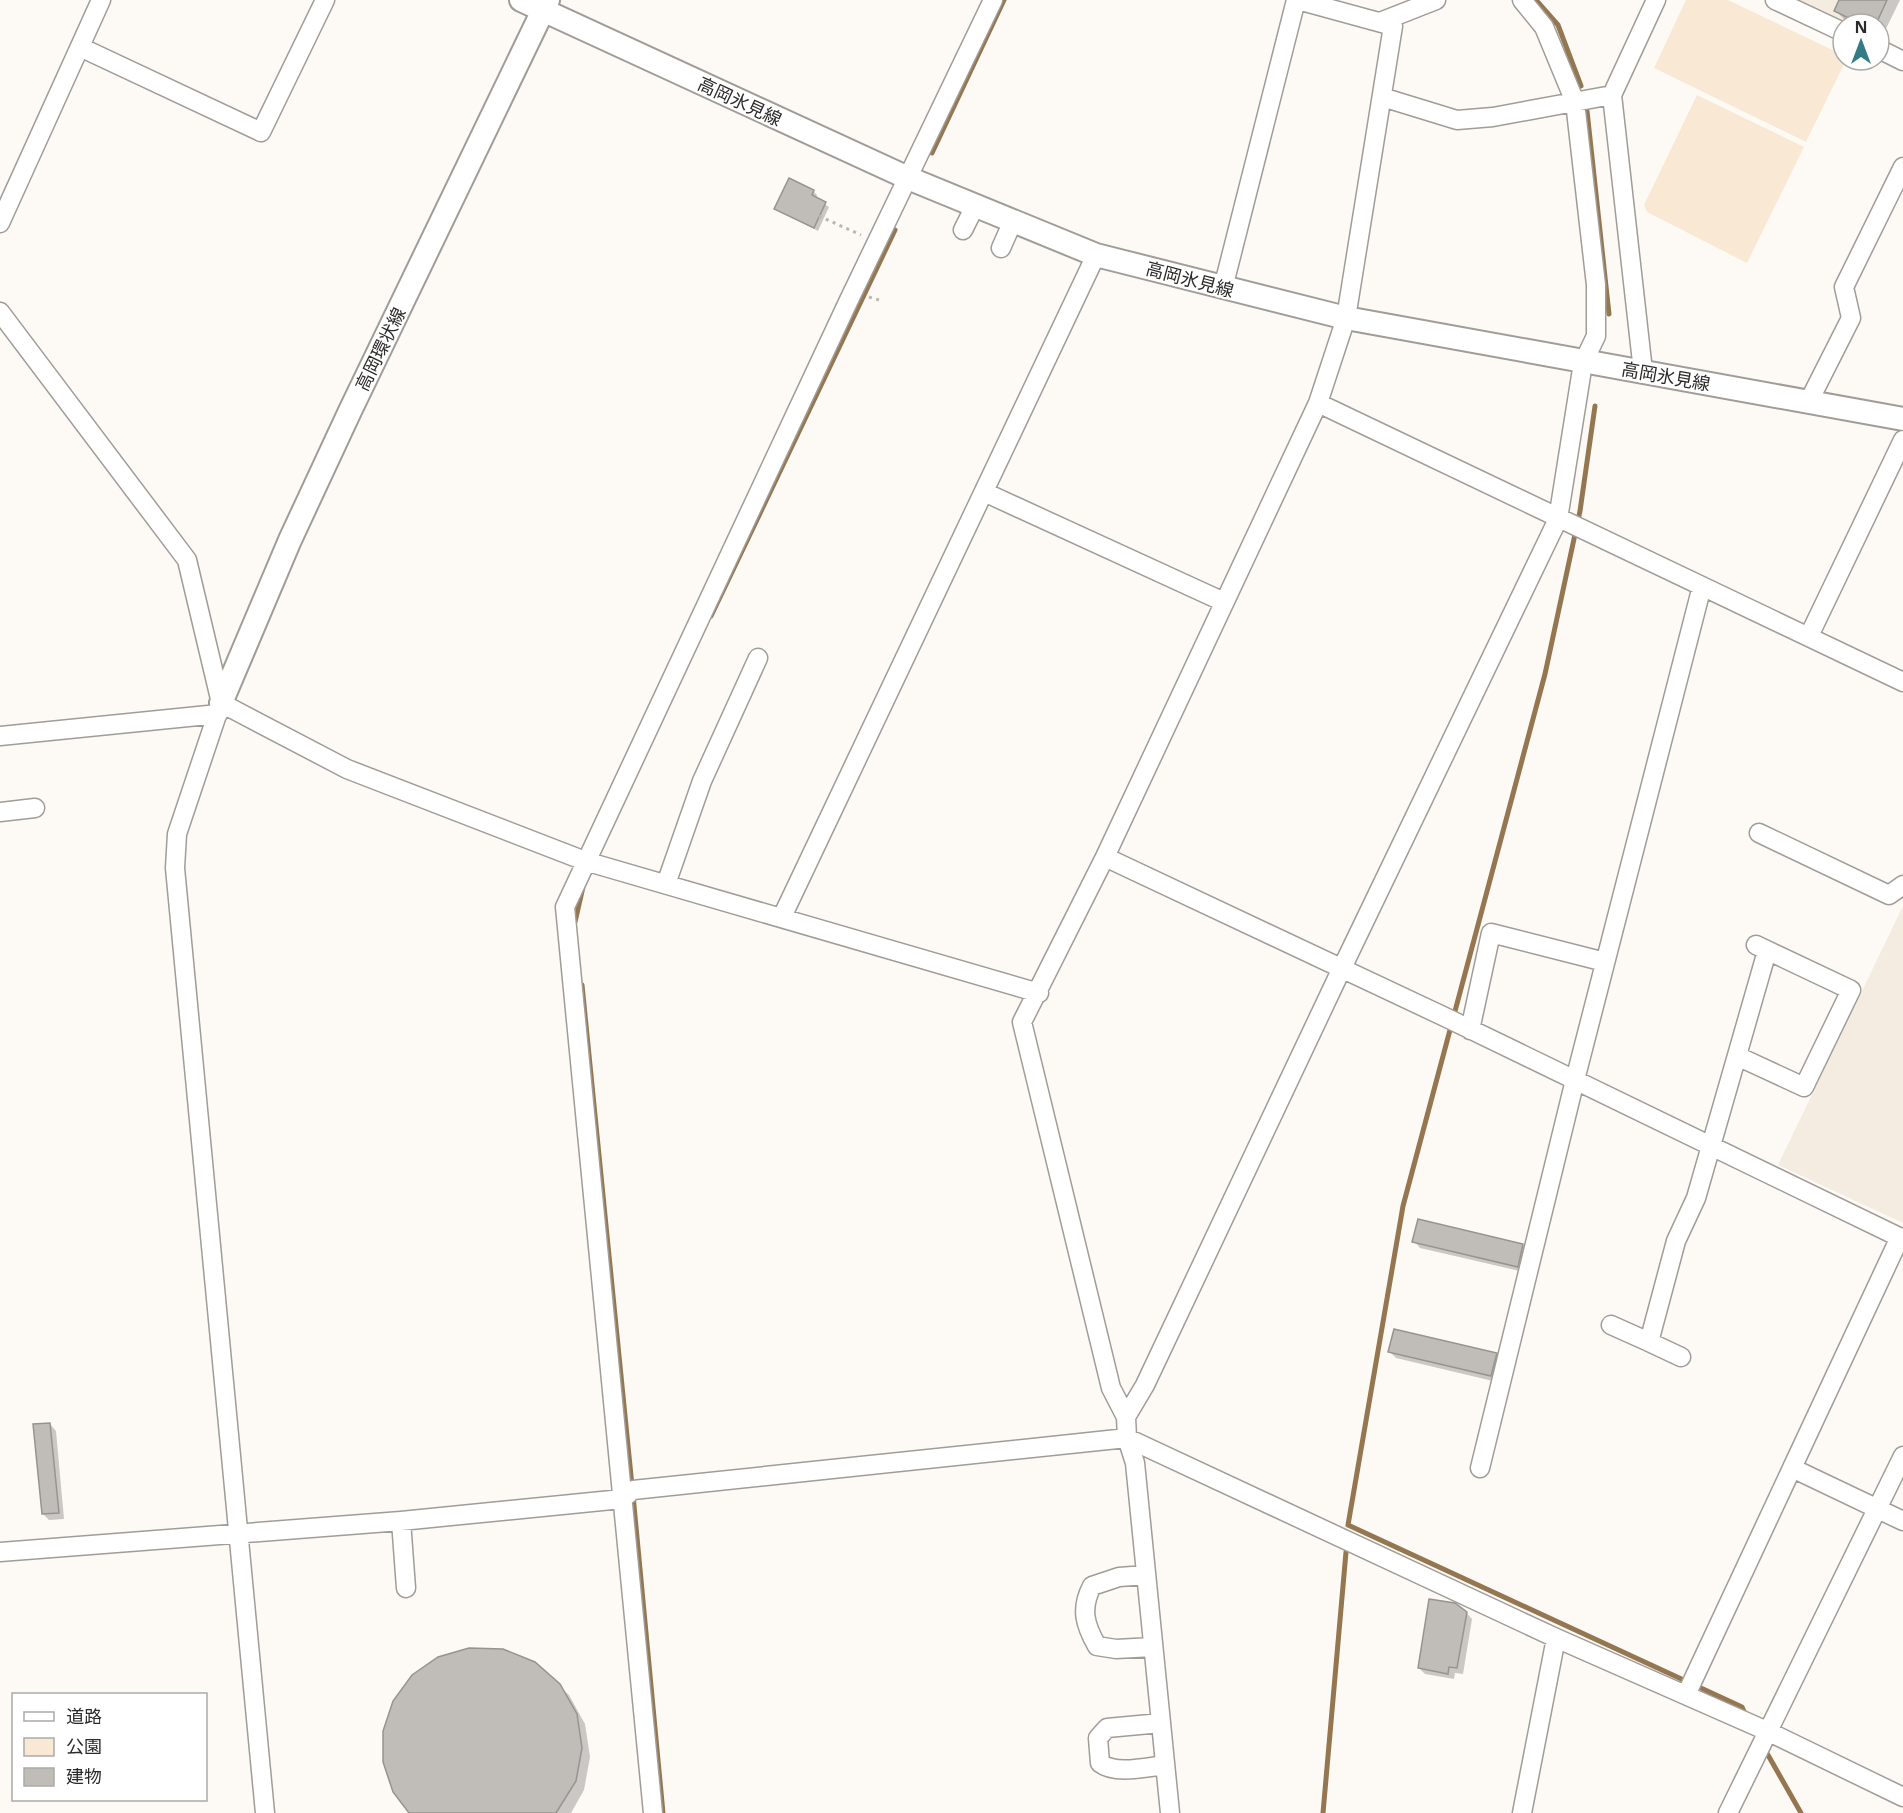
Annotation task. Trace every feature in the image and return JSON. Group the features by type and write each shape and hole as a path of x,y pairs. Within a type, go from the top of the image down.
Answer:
{"main road":[{"name":"高岡氷見線","path":"521,0 546,5 908,178 1096,255 1346,318 1582,363 1643,371 1903,419"},
{"name":"高岡環状線","path":"220,709 290,540 546,5"}],"street":[{"path":"0,223 101,0"},
{"path":"80,47 261,132 325,0"},
{"path":"653,1813 628,1494 565,907 859,270 876,242 891,207 908,178 993,0"},
{"path":"1170,1813 1135,1463 1127,1438 1126,1417 1111,1388 1022,1022 1039,993 1105,857 1318,403 1346,318 1393,26 1297,0 1222,288"},
{"path":"1380,22 1436,0"},
{"path":"1126,1417 1145,1385 1342,968 1564,522 1582,363 1596,336 1596,285 1575,102 1544,27 1522,0"},
{"path":"1643,371 1612,95 1656,0"},
{"path":"1775,0 1805,6 1831,24"},
{"path":"1382,97 1457,120 1612,95"},
{"path":"1809,401 1851,318 1844,287 1903,167"},
{"path":"963,231 975,206"},
{"path":"1000,248 1013,221"},
{"path":"782,917 1096,255"},
{"path":"0,312 187,560 220,709 177,834 175,868 265,1813"},
{"path":"1318,403 1903,682"},
{"path":"1809,636 1903,440"},
{"path":"984,492 1224,602"},
{"path":"1480,1468 1575,1080 1702,586"},
{"path":"666,884 702,781 758,658"},
{"path":"0,736 220,709 347,769 587,861 1039,993"},
{"path":"0,812 35,808"},
{"path":"1759,833 1889,895 1903,885"},
{"path":"1105,857 1448,1018 1902,1238 1686,1695"},
{"path":"1468,1028 1491,933 1605,962"},
{"path":"1649,1342 1676,1241 1696,1198 1737,1056 1761,948 1851,990 1804,1087 1737,1056"},
{"path":"1611,1325 1681,1357"},
{"path":"0,1552 401,1521 628,1494 657,1487 1127,1438 1376,1556 1767,1731 1903,1797"},
{"path":"1728,1813 1903,1456"},
{"path":"1792,1468 1903,1521"},
{"path":"401,1521 406,1588"},
{"path":"1146,1575 1119,1577 1092,1586 1083,1609 1088,1631 1097,1646 1116,1649 1153,1647"},
{"path":"1522,1813 1556,1638"},
{"path":"1161,1722 1107,1728 1098,1738 1099,1755 1100,1763 1106,1768 1165,1765"}],"path":[{"path":"819,216 876,242"}],"shaded area":[{"path":"1795,0 1884,0 1878,12 1831,12 1831,18"},
{"path":"1903,906 1903,1223 1778,1165"}],"green space":[{"path":"1686,0 1728,0 1831,49 1831,72 1840,72 1806,142 1654,68"},
{"path":"1697,95 1804,147 1747,263 1647,212 1644,205"}],"building":[{"path":"1839,0 1887,0 1882,12 1834,11"},
{"path":"789,178 814,190 812,195 826,202 814,228 774,209"},
{"path":"1418,1219 1523,1244 1518,1267 1412,1242"},
{"path":"1394,1329 1497,1353 1491,1376 1388,1352"},
{"path":"50,1423 59,1513 42,1514 33,1424"},
{"path":"1429,1599 1455,1603 1467,1612 1457,1668 1449,1667 1448,1674 1418,1668"},
{"path":"469,1648 503,1649 535,1662 560,1684 577,1714 582,1748 576,1781 556,1813 409,1813 393,1792 383,1762 383,1731 393,1701 412,1675 438,1657"}],"waterway":[{"path":"932,153 1004,0"},
{"path":"1536,0 1558,25 1581,86"},
{"path":"1587,111 1609,314"},
{"path":"711,616 895,230"},
{"path":"1595,406 1580,511 1545,674 1403,1206 1348,1525 1742,1707 1746,1716"},
{"path":"575,922 583,887"},
{"path":"582,985 632,1486"},
{"path":"633,1495 663,1813"},
{"path":"1323,1813 1346,1552"},
{"path":"1764,1748 1801,1813"}]}
